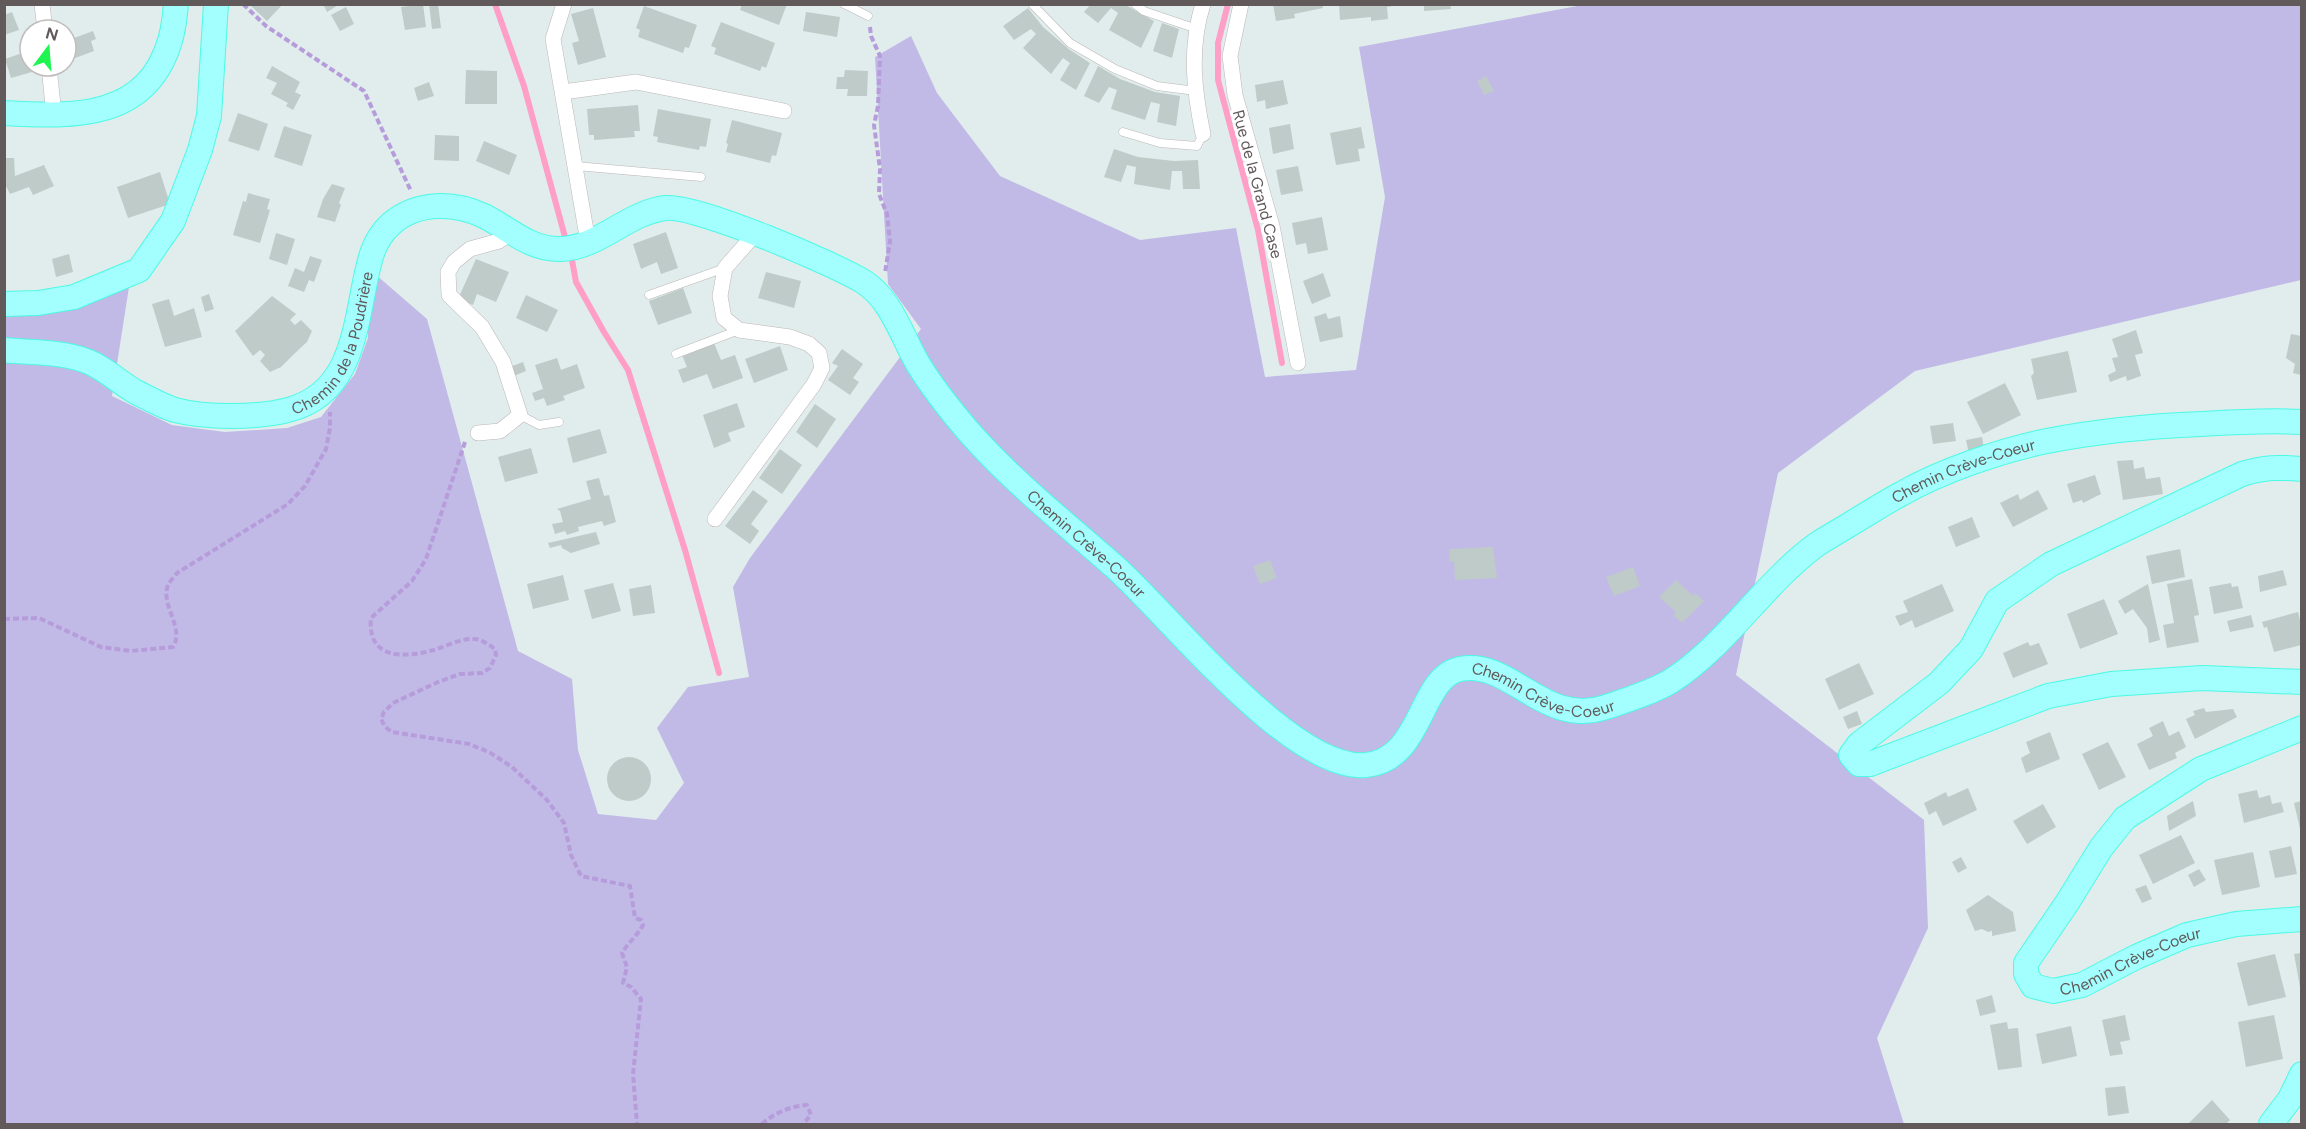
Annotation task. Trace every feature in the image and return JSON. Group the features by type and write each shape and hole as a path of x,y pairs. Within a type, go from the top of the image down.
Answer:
{"main road":[{"path":"4,113 54,116 103,109 128,100 151,79 164,56 171,36 176,4"},
{"path":"4,304 38,303 74,297 139,270 173,221 200,150 209,117 216,4"},
{"name":"Chemin de la Poudrière","path":"4,350 63,355 91,362 140,394 174,410 227,417 281,412 309,404 333,382 346,363 354,337 374,243 395,220 420,209 434,206 452,206 481,214 537,247 567,249 666,208 688,210 755,234 861,280 881,294"},
{"name":"Chemin Crève-Coeur","path":"881,294 921,369 970,433 1043,507 1119,570 1263,715 1317,752 1342,762 1361,766 1384,760 1399,750 1441,681 1451,672 1463,668 1493,672 1543,702 1566,710 1594,711 1668,683 1717,643 1760,596 1815,546 1907,489 1976,461 2045,441 2156,426 2281,420 2301,422"},
{"path":"2301,470 2277,466 2242,474 2051,564 1997,601 1971,649 1939,683 1859,744 1851,755 1856,762 1865,764 1903,752 2048,696 2111,684 2202,678 2301,682"},
{"name":"Chemin Crève-Coeur","path":"2301,728 2201,769 2125,819 2101,848 2026,963 2026,974 2033,986 2053,991 2063,990 2082,984 2187,935 2236,924 2301,919"},
{"path":"2271,1125 2290,1099 2301,1074"}],"street":[{"path":"564,4 554,39 588,242"},
{"path":"1203,4 1197,29 1193,74 1203,134"},
{"name":"Rue de la Grand Case","path":"1242,4 1230,56 1235,95 1272,226 1298,363"},
{"path":"50,78 54,116"},
{"path":"563,92 636,82 784,111"},
{"path":"478,433 500,431 520,415 503,362 482,327 449,295 448,272 454,262 470,249 499,241 511,232"},
{"path":"715,519 814,384 822,368 819,353 809,344 790,337 739,330 724,318 720,296 725,268 755,234"}],"lane":[{"path":"844,4 868,16"},
{"path":"1032,4 1070,43 1116,69 1157,86 1196,91"},
{"path":"1135,4 1144,11 1197,29"},
{"path":"1123,132 1160,143 1197,146 1203,134"},
{"path":"576,166 701,177"},
{"path":"649,296 725,268"},
{"path":"676,354 739,330"},
{"path":"520,415 539,425 559,422"}],"path":[{"path":"243,4 266,26 364,91 420,209"},
{"path":"868,16 871,36 880,56 878,106 874,125 880,169 879,194 887,214 890,241 881,294"},
{"path":"4,619 39,618 101,647 131,651 173,647 177,640 177,633 167,594 168,585 177,573 288,504 297,495 326,449 330,428 328,404"},
{"path":"478,433 464,443 426,560 412,581 371,618 371,636 384,651 399,656 433,650 466,639 476,639 495,649 496,656 490,668 482,673 449,678 393,704 384,712 381,719 385,727 392,732 469,744 489,752 512,767 547,800 564,823 571,855 581,876 630,886 635,918 642,920 643,925 622,953 627,967 623,982 631,987 641,999 633,1074 637,1125"},
{"path":"762,1125 777,1114 807,1105 811,1115 803,1125"}],"shaded area":[{"path":"1588,4 2301,5 2301,280 1915,371 1778,473 1736,675 1924,820 1928,928 1877,1038 1904,1124 5,1124 4,314 26,315 129,287 112,396 172,425 225,432 287,428 321,417 355,374 368,338 368,268 427,319 518,651 572,679 578,750 598,814 656,820 684,783 657,728 688,687 749,677 733,587 750,558 921,329 888,284 875,57 911,36 937,93 1000,176 1140,240 1236,228 1265,377 1356,370 1385,197 1359,47"}],"building":[{"path":"249,4 283,4 267,21"},
{"path":"323,4 340,4 327,12"},
{"path":"423,4 426,27 405,30 401,7"},
{"path":"429,4 438,4 441,28 432,29"},
{"path":"742,4 787,4 779,25 740,10"},
{"path":"1091,4 1124,4 1154,21 1141,48 1109,30 1118,13 1111,8 1098,23 1084,12"},
{"path":"1273,4 1322,4 1323,8 1294,14 1295,18 1276,21"},
{"path":"1339,4 1393,4 1393,6 1387,7 1388,19 1371,21 1371,17 1340,20"},
{"path":"1424,4 1450,4 1451,9 1424,11"},
{"path":"644,6 697,25 689,48 685,47 683,53 638,37 640,30 636,28"},
{"path":"346,7 354,24 340,31 331,15"},
{"path":"593,8 606,57 578,65 572,43 579,41 571,14"},
{"path":"1028,8 1043,27 1070,50 1090,63 1076,90 1060,80 1070,63 1063,58 1051,74 1023,48 1036,34 1031,29 1014,40 1003,26"},
{"path":"12,12 18,30 4,35 4,15"},
{"path":"806,12 840,17 837,37 803,31"},
{"path":"721,22 775,43 766,68 762,66 760,71 714,54 716,48 711,46"},
{"path":"1162,23 1179,29 1172,58 1153,51"},
{"path":"93,31 96,39 91,41 94,51 78,57 78,37"},
{"path":"18,54 18,76 11,78 5,59"},
{"path":"272,66 300,82 295,92 301,95 293,110 286,106 288,103 271,94 277,83 266,78"},
{"path":"1098,66 1120,79 1155,92 1180,96 1176,126 1157,122 1160,104 1151,102 1145,120 1111,109 1117,90 1109,87 1099,103 1084,96"},
{"path":"466,70 497,71 497,104 465,104"},
{"path":"845,70 868,71 867,96 847,96 848,89 836,89 837,77 844,77"},
{"path":"1486,76 1494,91 1484,95 1477,81"},
{"path":"1283,80 1288,104 1266,109 1265,100 1257,102 1255,85"},
{"path":"429,82 434,96 418,101 414,88"},
{"path":"638,105 640,131 634,131 635,137 594,140 594,135 589,135 587,109"},
{"path":"658,109 711,119 706,147 700,146 699,150 657,142 658,137 653,136"},
{"path":"238,113 268,124 259,151 228,141"},
{"path":"732,120 782,133 776,156 772,155 770,163 726,152"},
{"path":"1290,124 1294,149 1273,154 1269,128"},
{"path":"284,126 312,135 302,166 274,157"},
{"path":"1361,127 1365,148 1358,149 1360,161 1336,165 1330,133"},
{"path":"435,135 459,136 459,161 434,160"},
{"path":"484,141 517,155 509,175 476,161"},
{"path":"1114,149 1138,157 1174,161 1198,160 1200,189 1183,189 1182,171 1172,171 1170,190 1134,184 1136,167 1127,165 1121,182 1104,177"},
{"path":"4,158 14,158 15,176 44,165 54,186 33,195 29,187 10,194 4,182"},
{"path":"1298,166 1303,191 1281,195 1276,170"},
{"path":"160,172 170,204 128,218 117,187"},
{"path":"332,184 345,188 335,222 317,217 323,199"},
{"path":"248,193 270,199 267,209 270,210 260,243 233,235 243,201 246,202"},
{"path":"1322,217 1328,250 1308,254 1306,243 1296,245 1292,223"},
{"path":"666,232 678,268 661,274 657,262 641,269 633,244"},
{"path":"276,233 295,239 287,265 269,259"},
{"path":"69,254 73,272 56,277 52,259"},
{"path":"310,256 322,260 314,282 309,280 304,292 288,286 295,268 304,272"},
{"path":"476,259 509,272 496,302 477,294 473,305 458,299"},
{"path":"766,272 801,281 794,308 758,298"},
{"path":"1323,273 1331,296 1312,304 1303,281"},
{"path":"683,288 692,313 658,325 649,301"},
{"path":"209,294 214,309 205,312 201,297"},
{"path":"526,295 558,310 547,332 516,318"},
{"path":"272,296 296,314 290,320 295,325 301,320 312,331 307,342 281,367 270,372 260,361 265,355 260,350 253,356 235,331"},
{"path":"169,299 174,316 194,308 202,337 165,347 152,304"},
{"path":"1326,313 1328,319 1340,316 1343,337 1320,342 1314,317"},
{"path":"2136,330 2143,353 2135,355 2141,376 2127,381 2126,376 2110,382 2108,375 2116,371 2112,358 2118,357 2112,339"},
{"path":"2291,334 2301,336 2301,375 2293,373 2295,364 2286,358"},
{"path":"714,343 721,360 735,355 743,378 713,389 707,374 683,383 678,370 687,367 682,355"},
{"path":"780,346 788,370 754,383 745,359"},
{"path":"842,349 863,364 853,378 859,382 850,395 828,380 838,366 832,363"},
{"path":"2068,351 2077,392 2037,400 2031,376 2034,373 2031,359"},
{"path":"557,358 561,370 577,364 585,388 563,396 565,400 547,406 544,398 535,401 532,393 543,389 535,365"},
{"path":"523,362 526,371 509,378 505,369"},
{"path":"2005,383 2021,415 1983,434 1967,402"},
{"path":"737,403 745,427 728,433 731,441 714,448 703,415"},
{"path":"815,404 836,419 817,448 796,432"},
{"path":"1953,423 1956,441 1933,444 1930,426"},
{"path":"600,429 607,453 573,463 567,438"},
{"path":"1982,437 1984,449 1969,454 1966,440"},
{"path":"531,448 538,473 505,482 498,457"},
{"path":"780,449 802,465 782,494 759,478"},
{"path":"2133,460 2134,469 2144,467 2146,479 2160,477 2163,494 2123,500 2117,461"},
{"path":"2095,475 2101,494 2083,503 2082,500 2073,503 2067,484"},
{"path":"599,478 604,496 609,495 616,522 604,526 602,521 578,527 579,531 567,535 565,531 555,534 552,524 563,522 560,511 557,509 591,499 586,481"},
{"path":"753,490 768,501 751,524 759,531 750,544 725,526"},
{"path":"2038,490 2048,509 2013,527 2000,503 2018,494 2020,500"},
{"path":"1972,517 1980,537 1956,547 1948,527"},
{"path":"596,532 600,544 571,553 561,545 550,548 548,543"},
{"path":"1493,547 1497,578 1455,580 1454,561 1450,562 1449,549"},
{"path":"2180,549 2185,577 2152,584 2146,556"},
{"path":"1270,560 1277,578 1260,584 1253,566"},
{"path":"1633,567 1640,586 1614,596 1606,577"},
{"path":"2283,570 2287,585 2260,592 2258,576"},
{"path":"563,575 569,600 533,609 527,584"},
{"path":"2192,579 2199,615 2194,616 2199,642 2167,648 2163,625 2174,623 2167,584"},
{"path":"1676,580 1693,596 1695,593 1704,601 1682,623 1673,615 1676,612 1659,597"},
{"path":"613,583 621,611 592,619 584,590"},
{"path":"2231,583 2232,587 2238,586 2243,608 2214,614 2209,587"},
{"path":"1942,584 1954,611 1915,628 1912,620 1900,626 1895,616 1908,612 1903,601"},
{"path":"2148,584 2160,640 2149,643 2147,628 2133,609 2125,614 2118,601"},
{"path":"651,585 655,613 633,616 629,589"},
{"path":"2104,599 2118,634 2080,649 2067,614"},
{"path":"2298,612 2301,624 2301,645 2274,652 2267,627 2264,628 2262,622"},
{"path":"2251,615 2254,627 2230,632 2227,621"},
{"path":"2028,642 2030,646 2039,643 2048,664 2013,678 2003,653"},
{"path":"1859,663 1874,694 1839,710 1825,679"},
{"path":"2204,708 2206,712 2233,709 2237,717 2195,739 2186,719 2195,715 2193,711"},
{"path":"1857,711 1862,724 1848,729 1843,717"},
{"path":"2163,721 2169,736 2179,731 2186,747 2175,753 2177,758 2149,770 2137,744 2153,736 2149,728"},
{"path":"2050,732 2060,759 2026,773 2021,758 2030,753 2026,742"},
{"path":"2108,742 2126,777 2099,790 2082,754"},
{"path":"629,757 644,764 651,779 644,794 629,801 614,794 607,779 614,764"},
{"path":"1968,788 1977,810 1943,826 1936,811 1929,815 1924,803 1946,792 1948,797"},
{"path":"2257,790 2259,798 2270,795 2272,804 2281,802 2284,812 2244,823 2238,794"},
{"path":"2193,801 2196,816 2169,831 2167,816"},
{"path":"2301,801 2301,833 2294,803"},
{"path":"2043,804 2056,827 2027,844 2013,821"},
{"path":"2181,835 2195,863 2153,884 2139,855"},
{"path":"2291,846 2297,874 2275,878 2269,851"},
{"path":"2253,852 2260,887 2222,895 2214,860"},
{"path":"1961,857 1967,868 1958,873 1952,862"},
{"path":"2199,869 2206,880 2194,887 2188,875"},
{"path":"2146,885 2152,899 2142,903 2135,889"},
{"path":"1988,895 2013,912 2016,931 1992,936 1992,931 1982,929 1975,931 1966,910"},
{"path":"2301,953 2301,987 2300,987 2294,954"},
{"path":"2275,954 2286,997 2248,1006 2237,963"},
{"path":"1992,995 1996,1012 1980,1016 1976,1000"},
{"path":"2125,1015 2130,1040 2120,1042 2123,1054 2110,1056 2102,1020"},
{"path":"2274,1015 2283,1059 2246,1067 2238,1022"},
{"path":"2007,1022 2008,1029 2018,1028 2022,1067 1998,1070 1990,1025"},
{"path":"2071,1026 2077,1056 2042,1064 2036,1034"},
{"path":"2125,1086 2129,1113 2108,1116 2105,1088"},
{"path":"2212,1100 2230,1120 2226,1124 2188,1124"}],"waterway":[{"path":"495,4 524,86 565,237"},
{"path":"1228,4 1218,43 1218,80 1258,230 1282,363"},
{"path":"572,260 576,282 628,370 685,550 719,673"}]}
